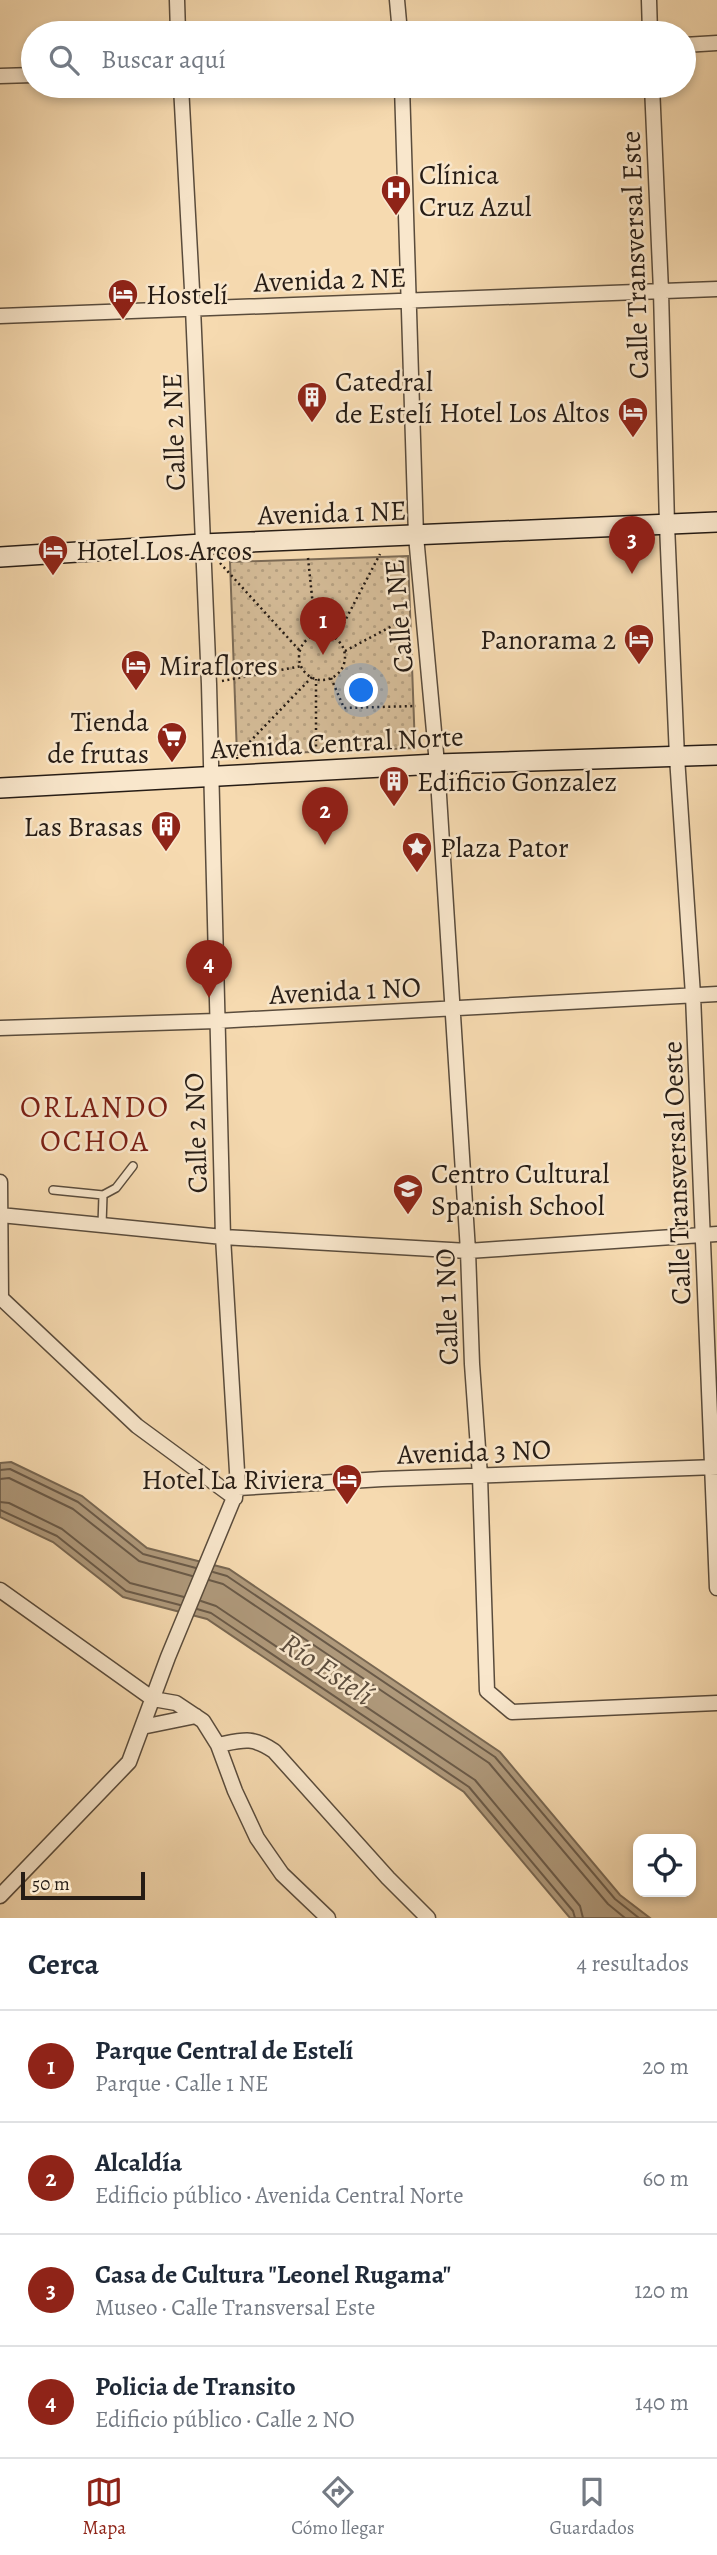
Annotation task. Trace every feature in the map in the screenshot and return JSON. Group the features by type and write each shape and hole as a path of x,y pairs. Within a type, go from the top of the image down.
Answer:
{"street":[{"path":"177,0 178,21"},
{"path":"397,0 399,21"},
{"path":"649,0 650,21"},
{"path":"696,44 717,43"},
{"path":"0,76 21,75"},
{"name":"Calle 2 NE","path":"182,98 193,308 211,777"},
{"name":"Calle 1 NE","path":"402,98 416,537 437,764"},
{"name":"Calle Transversal Este","path":"653,98 677,757"},
{"name":"Avenida 2 NE","path":"0,316 717,289"},
{"name":"Avenida 1 NE","path":"0,558 202,544 416,537 717,522"},
{"name":"Avenida Central Norte","path":"0,788 437,764 717,755"},
{"name":"Calle Transversal Oeste","path":"677,757 710,1234 717,1588"},
{"name":"Calle 1 NO","path":"437,764 481,1476 487,1691 512,1712 717,1703"},
{"name":"Calle 2 NO","path":"211,777 223,1237 237,1493"},
{"name":"Avenida 1 NO","path":"0,1028 216,1021 717,994"},
{"path":"0,1182 3,1301 136,1426 237,1493 168,1657 129,1762 0,1896"},
{"path":"1,1215 223,1237 468,1251 710,1234"},
{"name":"Avenida 3 NO","path":"237,1493 481,1476 715,1467"},
{"path":"0,1590 153,1699 176,1703 203,1721 218,1745 235,1791 257,1838 282,1874 328,1918"},
{"path":"142,1727 196,1716"},
{"path":"218,1745 244,1739 260,1741 274,1751 388,1878 428,1918"}],"lane":[{"path":"53,1190 103,1195 116,1188 133,1166"},
{"path":"102,1225 103,1195"}],"path":[{"path":"335,638 390,537"},
{"path":"306,540 316,635"},
{"path":"202,544 300,651 302,666 312,677 331,678 341,670 345,651 335,638 316,635 306,641 300,651"},
{"path":"345,651 424,610"},
{"path":"209,684 302,666"},
{"path":"236,775 237,755 312,677"},
{"path":"331,678 344,708 430,706"},
{"path":"316,679 316,771"}],"shaded area":[{"path":"408,556 415,748 237,755 230,562"}],"water":[{"name":"Río Estelí","path":"11,1462 82,1496 147,1548 229,1569 500,1752 620,1895 650,1918 570,1918 464,1792 207,1619 123,1597 53,1542 0,1517 0,1463"}],"place":[{"name":"Clínica Cruz Azul","path":"396,217"},
{"name":"Hostelí","path":"123,321"},
{"name":"Catedral de Estelí","path":"312,424"},
{"name":"Hotel Los Altos","path":"633,439"},
{"name":"Casa de Cultura \"Leonel Rugama\"","path":"632,574"},
{"name":"Hotel Los Arcos","path":"53,577"},
{"name":"Parque Central de Estelí","path":"323,655"},
{"name":"Panorama 2","path":"639,666"},
{"name":"Miraflores","path":"136,692"},
{"name":"Tienda de frutas","path":"172,764"},
{"name":"Edificio Gonzalez","path":"394,808"},
{"name":"Alcaldía","path":"325,845"},
{"name":"Las Brasas","path":"166,853"},
{"name":"Plaza Pator","path":"417,874"},
{"name":"Policia de Transito","path":"209,998"},
{"name":"Centro Cultural Spanish School","path":"408,1216"},
{"name":"Hotel La Riviera","path":"347,1506"}],"district":[{"name":"ORLANDO OCHOA","path":"95,1124"}]}
